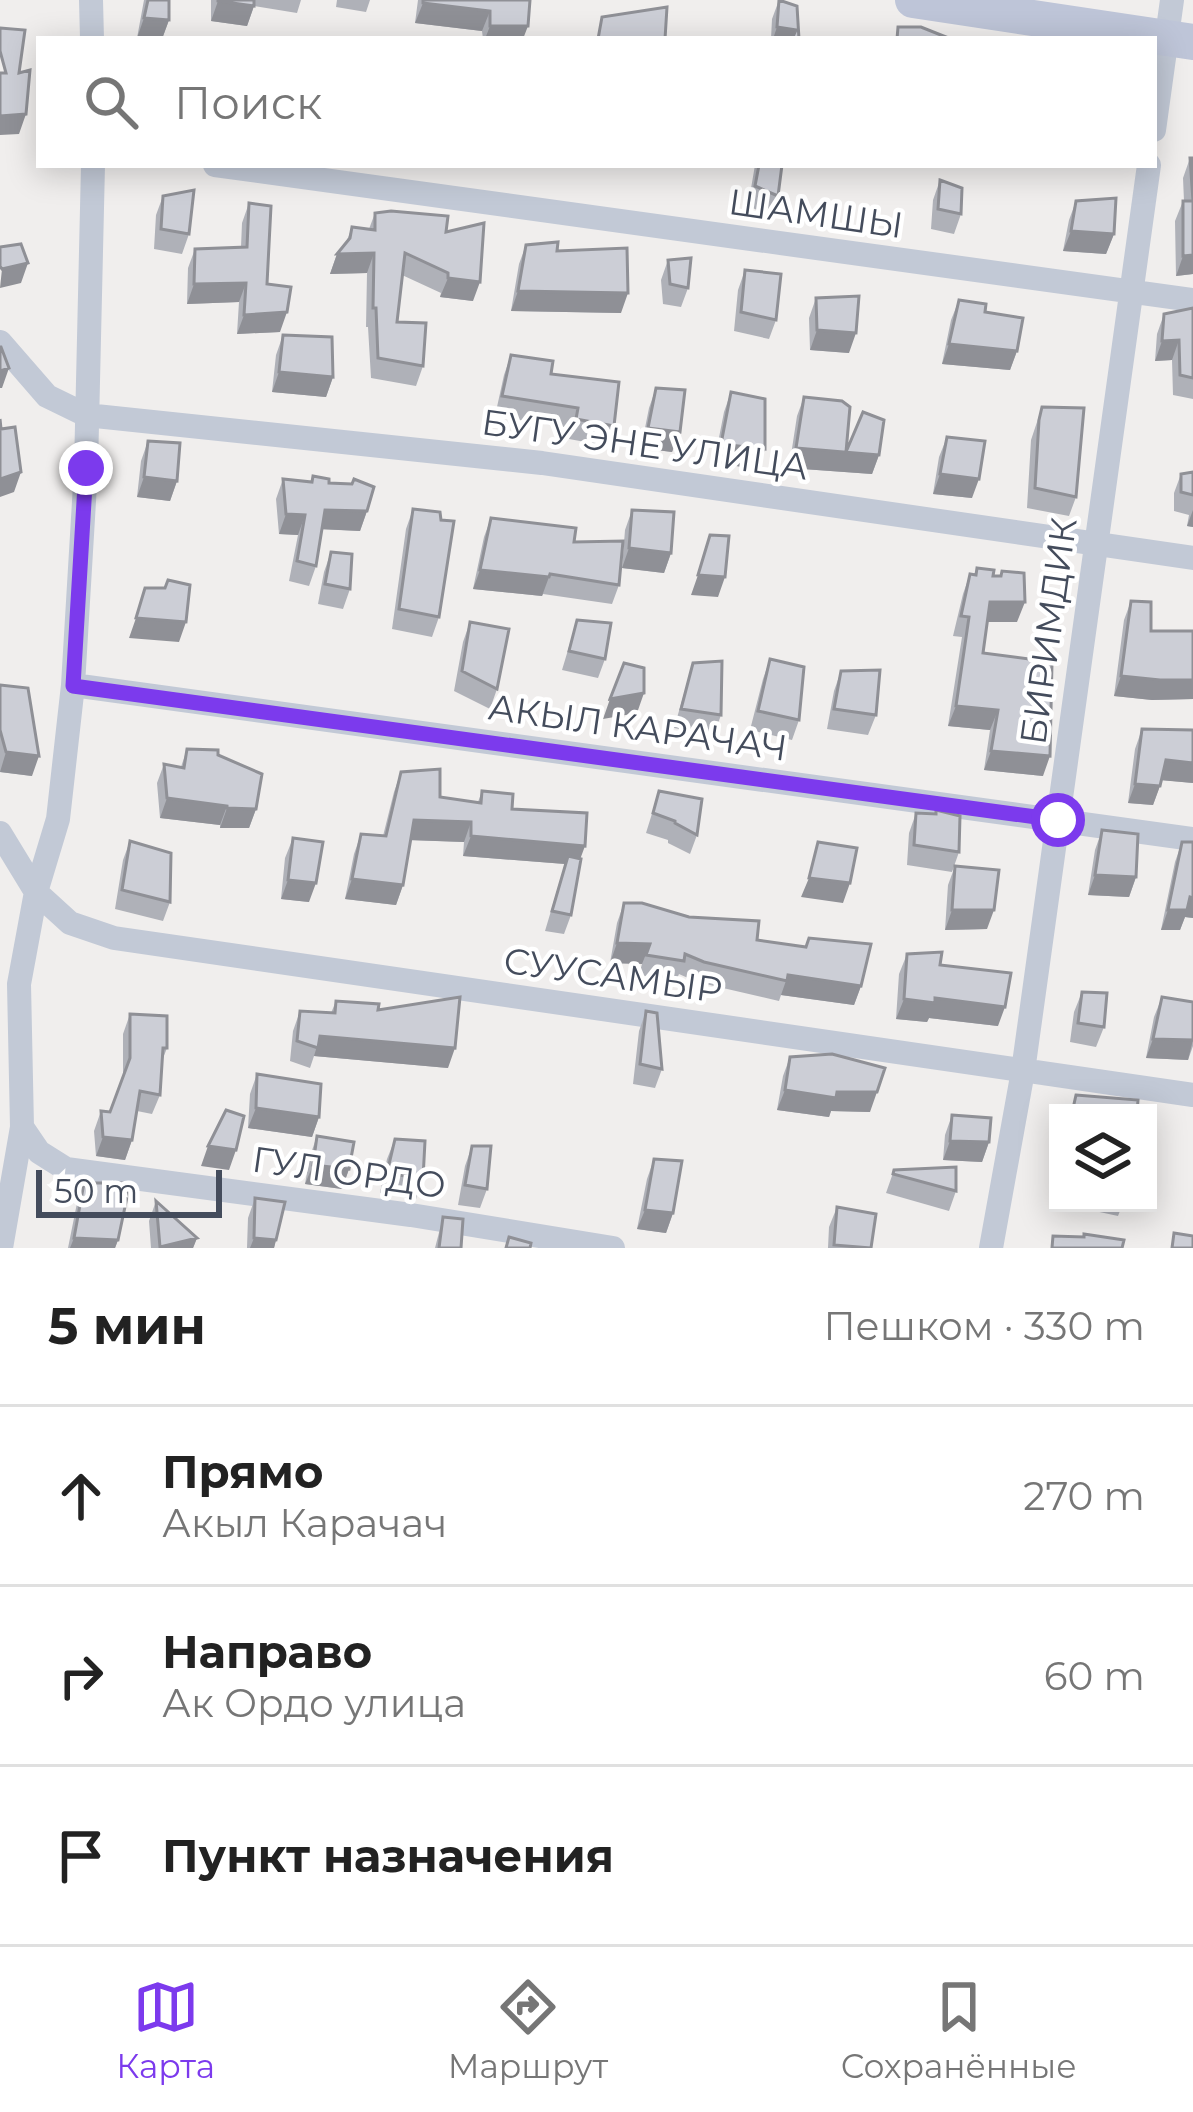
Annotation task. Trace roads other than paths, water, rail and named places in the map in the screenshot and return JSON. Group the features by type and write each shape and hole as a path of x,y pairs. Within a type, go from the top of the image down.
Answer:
{"street":[{"path":"91,0 92,36"},
{"path":"913,0 1153,36"},
{"path":"1157,120 1180,40 1172,0"},
{"path":"1,1248 22,1127 20,984 36,892 58,819 73,686 86,468 92,168"},
{"name":"ШАМШЫ","path":"236,168 1193,301"},
{"name":"БИРИМДИК","path":"991,1248 1023,1071 1149,168"},
{"path":"0,341 46,396 86,415"},
{"name":"БУГУ ЭНЕ УЛИЦА","path":"86,415 542,463 1193,558"},
{"name":"АКЫЛ КАРАЧАЧ","path":"73,686 1193,839"},
{"path":"0,833 36,892"},
{"name":"СУУСАМЫР","path":"36,892 70,923 114,938 1193,1095"},
{"name":"ГУЛ ОРДО","path":"22,1127 39,1152 65,1169 411,1215 613,1248"}]}
